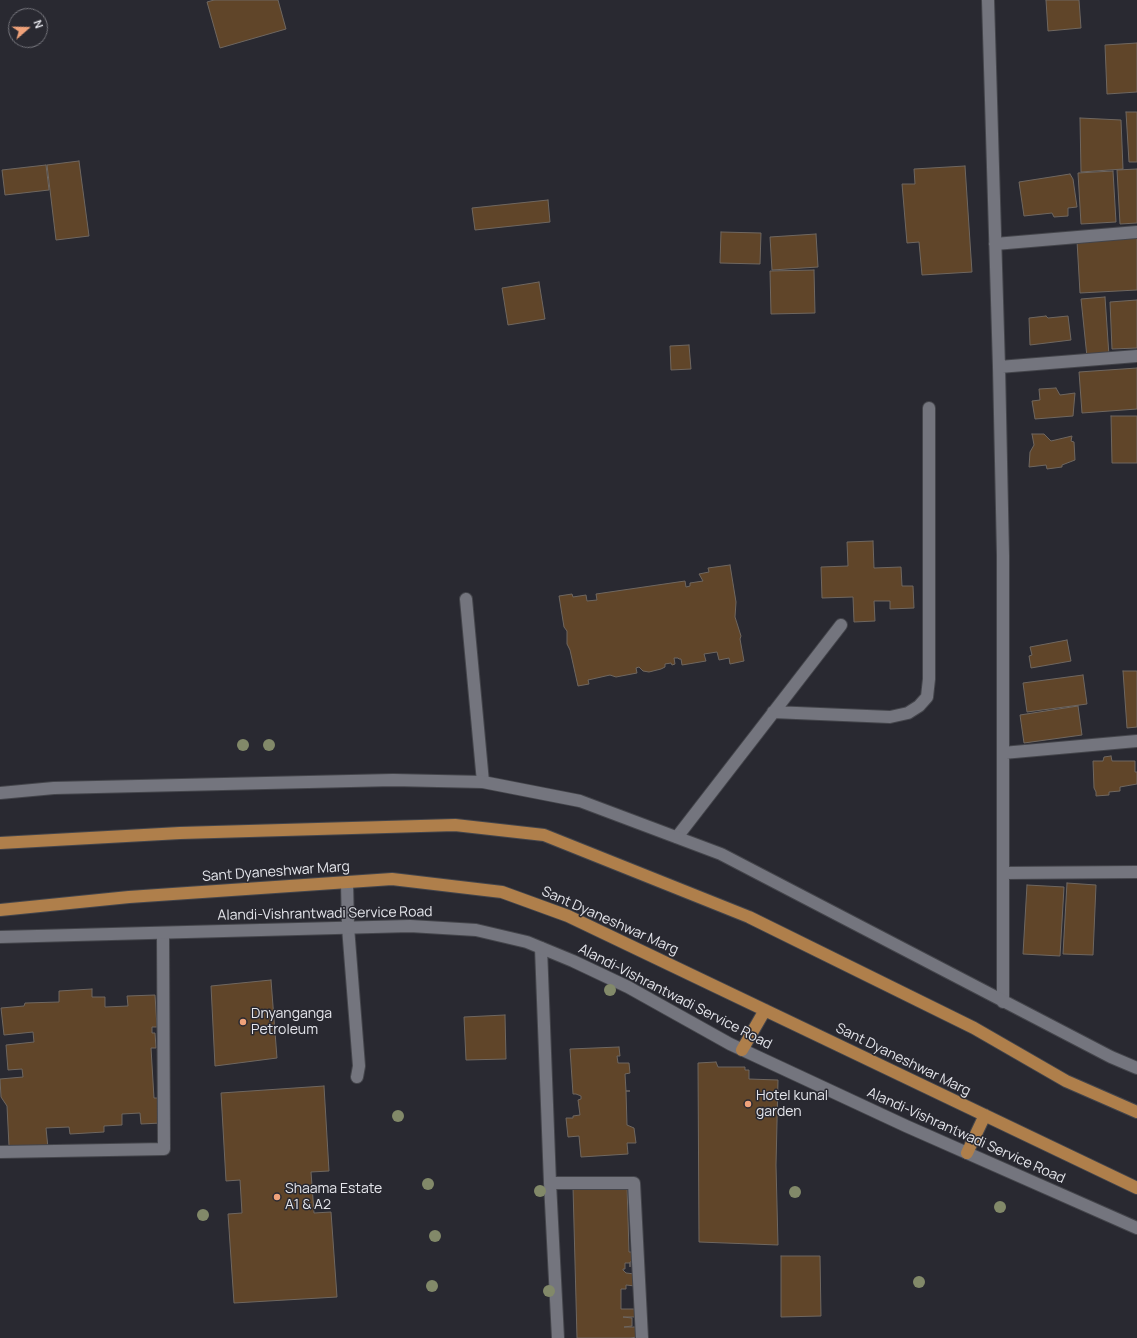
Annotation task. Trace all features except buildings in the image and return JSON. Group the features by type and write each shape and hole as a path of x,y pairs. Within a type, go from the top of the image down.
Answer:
{"main road":[{"path":"0,842 180,833 455,825 544,834 749,917 974,1028 1066,1081 1137,1112"},
{"name":"Sant Dyaneshwar Marg","path":"0,910 129,897 392,879 502,892 568,916 1137,1188"},
{"path":"742,1050 765,1010"},
{"path":"967,1153 984,1115"}],"street":[{"path":"988,0 1003,556 1003,1002"},
{"path":"995,244 1137,232"},
{"path":"999,367 1137,356"},
{"path":"773,712 890,717 908,714 919,706 927,697 929,679 929,408"},
{"path":"466,599 483,782"},
{"path":"678,837 840,625"},
{"path":"1003,753 1137,741"},
{"path":"0,792 54,788 385,780 483,782 580,800 720,854 1003,1002 1111,1057 1137,1068"},
{"path":"1003,873 1137,872"},
{"path":"347,882 348,927 358,1077"},
{"name":"Alandi-Vishrantwadi Service Road","path":"0,936 410,926 476,930 526,942 573,961 628,988 742,1050 967,1153 1137,1228"},
{"path":"0,1152 164,1149 163,933"},
{"path":"541,948 550,1183 558,1338"},
{"path":"550,1183 634,1183 642,1338"}],"place":[{"name":"Dnyanganga Petroleum","path":"243,1022"},
{"name":"Hotel kunal garden","path":"748,1104"},
{"name":"Shaama Estate A1 & A2","path":"277,1197"}]}
